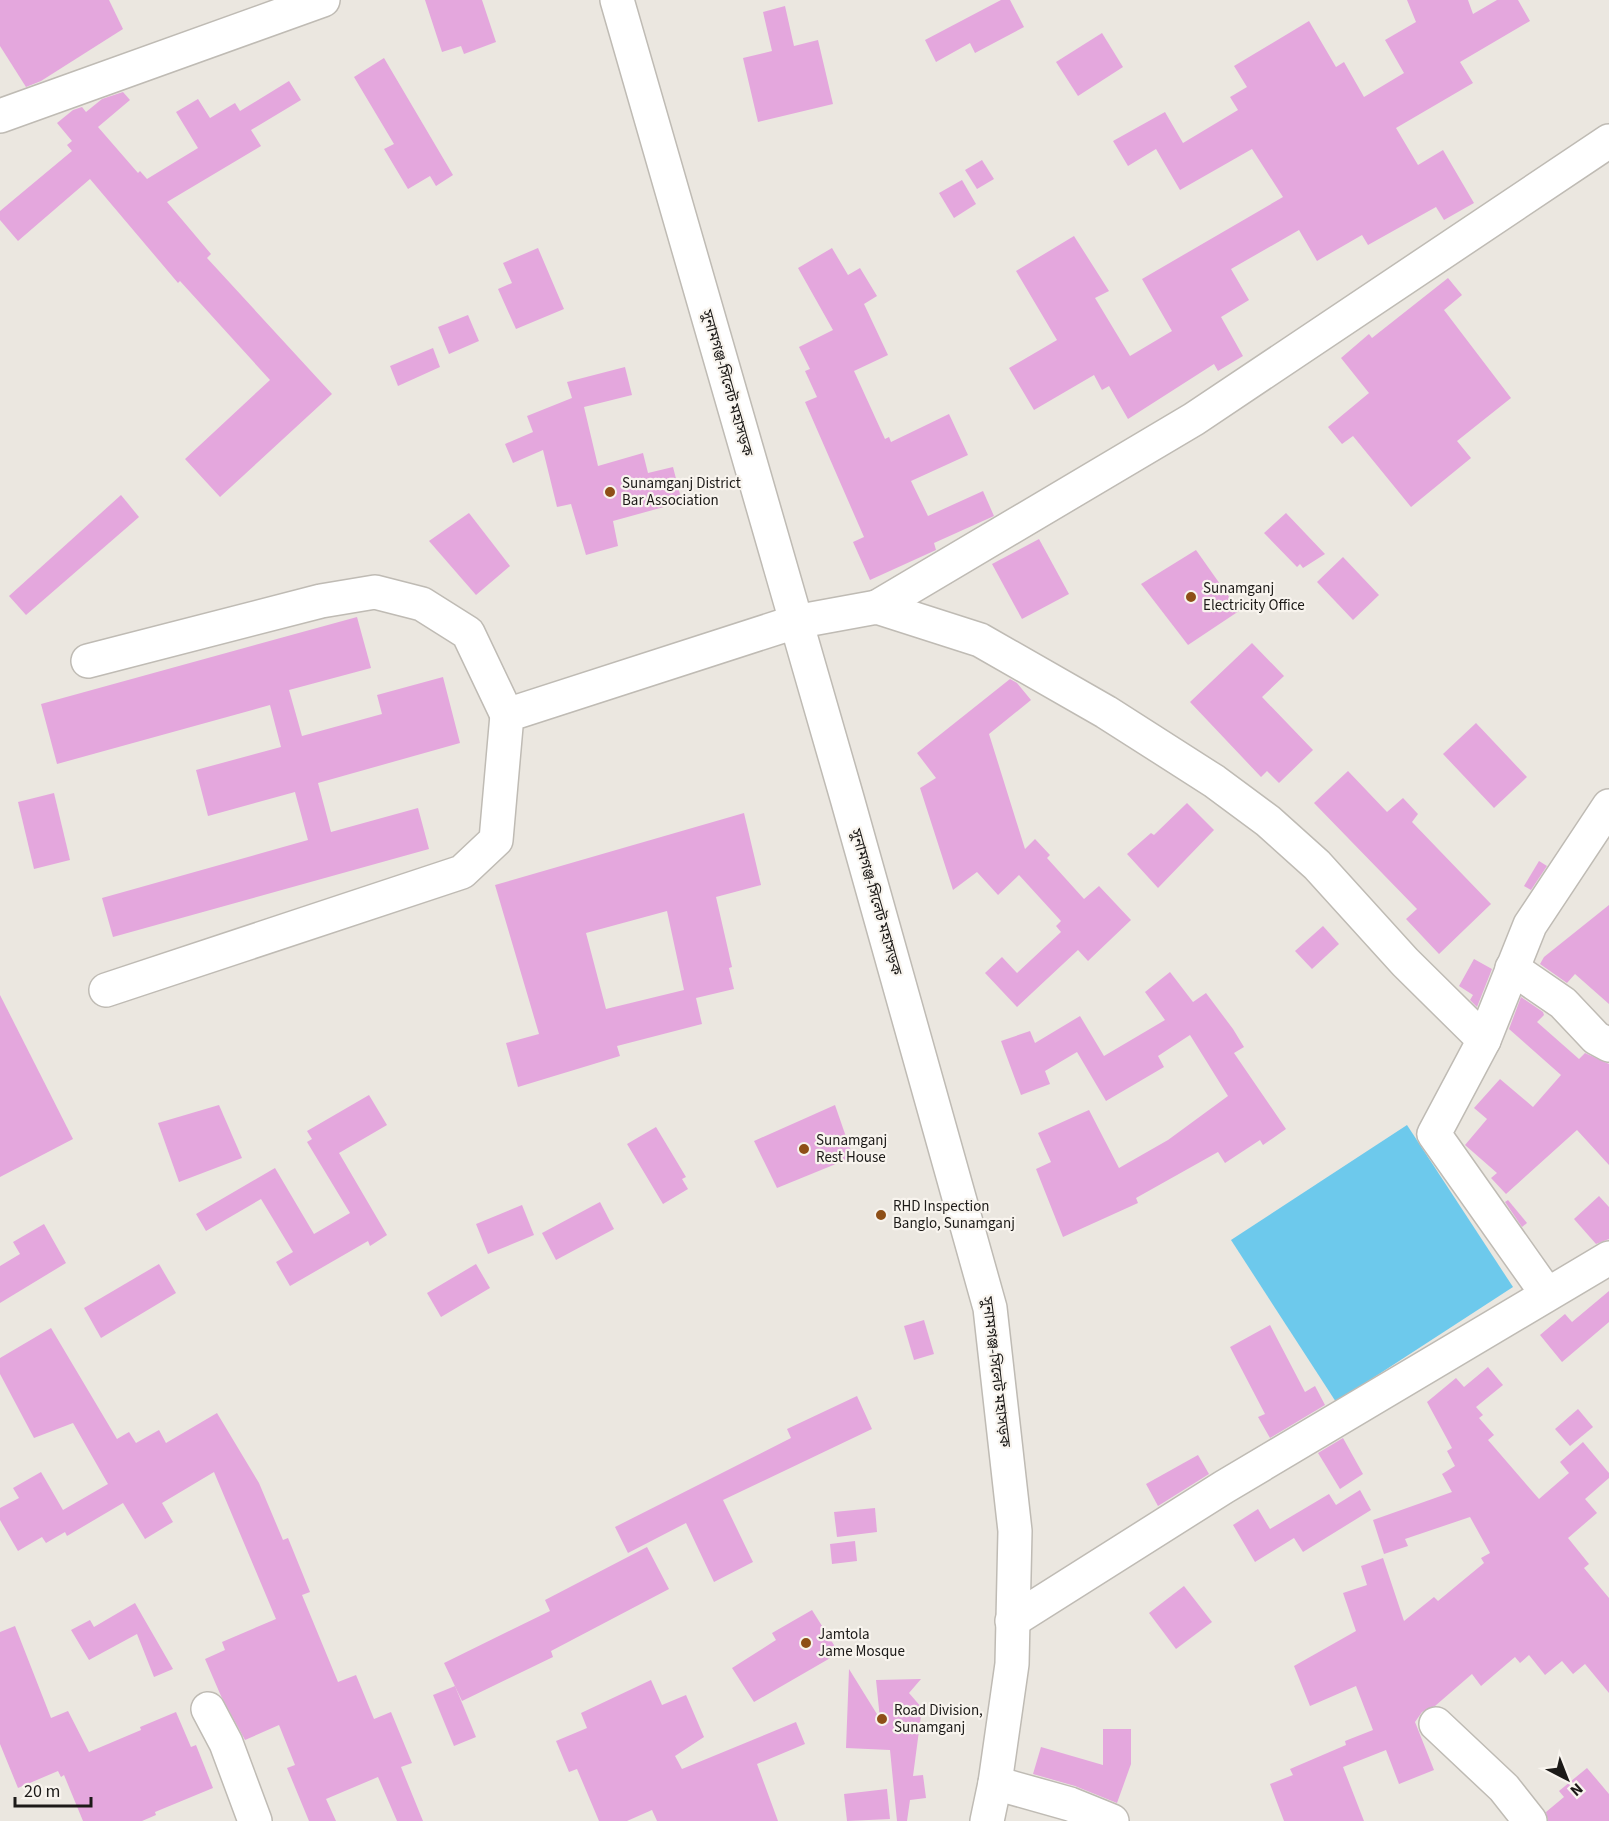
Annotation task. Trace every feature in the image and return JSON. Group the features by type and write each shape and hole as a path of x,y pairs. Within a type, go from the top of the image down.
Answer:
{"street":[{"path":"4,107 323,0"},
{"name":"সুনামগঞ্জ-সিলেট মহাসড়ক","path":"617,0 851,810 990,1308 1015,1531 1011,1664 995,1783 987,1821"},
{"path":"507,715 795,622 877,607 1194,419 1609,141"},
{"path":"88,661 321,601 375,592 422,604 468,633 507,715 496,840 462,872 106,990"},
{"path":"877,607 980,640 1106,712 1214,781 1268,821 1317,865 1405,962 1484,1040"},
{"path":"1547,1294 1434,1134 1484,1040 1530,925 1609,806"},
{"path":"1512,968 1563,1003 1596,1038 1609,1045"},
{"path":"1012,1621 1224,1487 1609,1258"},
{"path":"208,1709 226,1743 255,1821"},
{"path":"1436,1724 1504,1788 1530,1821"},
{"path":"995,1783 1070,1804 1112,1821"}],"water":[{"path":"1407,1125 1513,1287 1336,1402 1231,1240"}],"building":[{"path":"0,0 109,0 123,29 41,81 26,87 0,46"},
{"path":"425,0 482,0 496,42 464,54 461,46 442,52"},
{"path":"1001,0 1010,0 1024,27 975,53 970,43 936,62 925,40"},
{"path":"1407,0 1468,0 1473,14 1497,0 1518,0 1530,21 1460,62 1473,83 1396,128 1418,165 1443,150 1474,203 1444,220 1436,207 1368,245 1362,235 1317,261 1299,230 1231,269 1249,300 1221,317 1243,356 1218,371 1214,364 1128,419 1109,386 1102,390 1094,375 1034,410 1009,368 1057,340 1016,271 1074,236 1109,291 1095,298 1130,356 1172,331 1142,279 1283,197 1252,149 1180,190 1156,149 1128,166 1113,141 1165,112 1183,143 1238,110 1230,97 1247,87 1234,66 1309,21 1336,67 1344,62 1364,97 1404,73 1385,40 1416,22"},
{"path":"785,6 794,46 818,40 833,104 758,122 743,58 772,51 763,12"},
{"path":"1102,33 1123,67 1078,96 1056,62"},
{"path":"384,58 453,175 436,186 430,176 408,189 384,149 394,144 354,77"},
{"path":"289,81 301,100 251,130 261,146 167,202 211,254 207,258 332,394 220,497 185,459 270,380 180,281 178,283 90,179 18,241 0,220 0,211 72,151 67,145 72,141 57,123 73,110 82,107 86,112 102,99 123,92 130,100 98,127 138,173 140,171 147,179 198,148 176,112 198,99 210,118 235,103 240,111"},
{"path":"982,160 994,179 977,189 965,170"},
{"path":"962,180 976,204 954,218 939,193"},
{"path":"538,248 564,309 516,329 498,289 512,283 503,263"},
{"path":"832,248 848,275 860,268 877,296 864,304 888,355 854,371 885,439 889,437 891,442 949,414 968,455 911,481 928,516 983,491 994,516 934,543 936,550 870,580 853,542 864,537 805,402 817,397 805,371 810,369 799,347 833,330 798,268"},
{"path":"1448,278 1462,295 1444,310 1511,398 1457,441 1471,458 1411,507 1353,436 1342,444 1328,427 1369,393 1341,358 1369,334 1372,338"},
{"path":"468,315 479,341 449,354 438,327"},
{"path":"433,348 440,367 398,386 390,366"},
{"path":"625,367 632,395 584,407 598,466 643,453 648,473 673,467 682,502 613,521 618,546 586,555 571,504 557,507 543,450 513,463 505,444 533,432 527,416 572,398 567,382"},
{"path":"121,495 139,517 26,615 9,596"},
{"path":"469,513 510,566 476,595 429,541"},
{"path":"1286,513 1325,554 1303,568 1300,564 1297,567 1264,533"},
{"path":"1039,539 1069,594 1022,619 992,564"},
{"name":"Sunamganj Electricity Office","path":"1196,550 1239,611 1188,645 1141,584"},
{"path":"1343,557 1379,595 1353,620 1317,582"},
{"path":"357,617 371,668 289,690 302,736 382,714 377,695 443,677 460,743 318,783 331,832 418,808 429,849 113,937 102,898 308,840 295,792 208,816 196,770 281,747 270,705 57,764 41,704"},
{"path":"1252,643 1284,676 1262,697 1313,750 1279,783 1267,771 1261,777 1190,702"},
{"path":"1010,679 1017,683 1031,700 989,734 1025,849 1035,839 1050,855 1047,858 1084,899 1099,886 1131,920 1088,961 1078,950 1017,1007 985,973 1002,957 1017,973 1061,932 1056,926 1061,921 1019,875 998,895 977,872 953,890 920,788 936,778 917,753"},
{"path":"1476,723 1527,777 1494,808 1443,754"},
{"path":"1348,771 1387,812 1403,798 1418,814 1412,822 1491,904 1439,954 1406,919 1417,909 1314,803"},
{"path":"54,793 70,860 34,869 18,802"},
{"path":"1187,803 1214,830 1158,888 1127,854 1151,833 1154,835"},
{"path":"744,813 761,885 716,897 732,967 729,968 734,989 696,998 702,1024 617,1046 620,1056 518,1087 506,1043 539,1034 495,885","holes":["667,911 684,990 606,1009 586,933"]},
{"path":"1539,861 1547,866 1531,890 1524,886"},
{"path":"1609,905 1609,1004 1575,974 1567,983 1540,964 1544,957"},
{"path":"1323,926 1339,944 1312,969 1295,951"},
{"path":"1474,959 1492,969 1477,1007 1470,1000 1473,995 1459,986"},
{"path":"1170,972 1193,1002 1206,993 1233,1029 1244,1047 1234,1053 1286,1129 1263,1145 1260,1140 1225,1163 1218,1152 1136,1198 1138,1203 1063,1237 1036,1169 1051,1162 1038,1133 1089,1110 1119,1168 1168,1140 1228,1096 1190,1035 1158,1056 1164,1067 1106,1101 1077,1052 1045,1071 1050,1084 1021,1095 1001,1041 1030,1031 1035,1043 1080,1016 1104,1056 1165,1020 1145,992"},
{"path":"0,995 73,1139 0,1177"},
{"path":"1521,997 1543,1012 1544,1015 1537,1022 1579,1059 1585,1053 1609,1064 1609,1165 1577,1130 1506,1194 1491,1178 1497,1173 1465,1145 1487,1119 1474,1108 1500,1079 1533,1107 1561,1075 1509,1029"},
{"path":"369,1095 387,1125 339,1153 387,1235 370,1246 368,1241 290,1286 276,1262 293,1252 261,1199 206,1231 196,1214 275,1168 314,1234 350,1213 307,1142 312,1139 307,1131"},
{"path":"219,1105 242,1158 179,1182 158,1123"},
{"name":"Sunamganj Rest House","path":"835,1105 853,1157 777,1188 754,1141"},
{"path":"656,1127 686,1177 682,1179 688,1189 663,1204 627,1144"},
{"path":"1599,1196 1609,1207 1609,1239 1596,1244 1574,1219"},
{"path":"1508,1200 1527,1223 1522,1227 1505,1202"},
{"path":"600,1202 614,1229 556,1260 542,1233"},
{"path":"522,1205 534,1235 488,1254 476,1224"},
{"path":"44,1224 66,1263 0,1303 0,1266 20,1254 13,1242"},
{"path":"159,1264 176,1293 101,1338 84,1308"},
{"path":"476,1264 490,1288 441,1317 427,1293"},
{"path":"1609,1291 1609,1322 1562,1362 1540,1335 1565,1314 1572,1322"},
{"path":"924,1320 934,1354 914,1360 904,1326"},
{"path":"1270,1325 1305,1392 1315,1386 1325,1405 1270,1438 1258,1417 1265,1414 1230,1347"},
{"path":"51,1328 117,1439 129,1432 136,1443 159,1430 166,1443 217,1413 259,1483 283,1540 288,1538 310,1592 302,1595 338,1682 356,1675 374,1719 391,1712 412,1763 401,1767 423,1821 397,1821 378,1777 326,1799 336,1821 309,1821 287,1768 295,1765 279,1725 245,1740 221,1696 205,1659 225,1650 222,1642 276,1619 214,1472 162,1503 173,1522 145,1539 123,1503 67,1536 65,1532 46,1543 42,1537 18,1551 0,1520 0,1508 19,1498 13,1488 41,1472 63,1510 108,1484 73,1423 34,1438 0,1374 0,1358"},
{"path":"1488,1367 1503,1385 1476,1407 1483,1415 1479,1418 1494,1435 1488,1440 1539,1499 1569,1473 1560,1462 1583,1442 1609,1473 1609,1478 1585,1499 1597,1513 1568,1538 1589,1564 1584,1568 1609,1598 1609,1693 1585,1664 1573,1674 1562,1661 1545,1675 1529,1655 1520,1663 1515,1657 1481,1686 1472,1674 1435,1706 1422,1712 1415,1722 1434,1770 1399,1784 1386,1750 1343,1767 1364,1821 1284,1821 1270,1784 1293,1775 1290,1769 1346,1745 1345,1741 1373,1730 1356,1686 1310,1706 1294,1666 1356,1631 1343,1593 1367,1585 1361,1566 1383,1558 1404,1621 1434,1597 1438,1601 1484,1563 1481,1558 1490,1553 1470,1517 1405,1539 1408,1546 1384,1554 1373,1520 1452,1492 1442,1474 1455,1466 1447,1451 1452,1448 1427,1402 1456,1378 1464,1387"},
{"path":"857,1396 872,1429 723,1500 753,1562 714,1582 686,1523 628,1553 615,1527 791,1438 787,1429"},
{"path":"1578,1409 1593,1427 1570,1446 1555,1429"},
{"path":"1343,1438 1363,1474 1340,1489 1318,1453"},
{"path":"1198,1455 1209,1474 1158,1506 1146,1484"},
{"path":"1360,1490 1371,1510 1303,1552 1294,1538 1255,1562 1233,1525 1258,1509 1270,1529 1329,1494 1336,1505"},
{"path":"875,1508 877,1532 837,1537 834,1512"},
{"path":"855,1541 857,1561 832,1564 830,1544"},
{"path":"647,1547 669,1589 551,1651 553,1657 462,1701 444,1663 550,1611 545,1600"},
{"path":"1184,1586 1212,1622 1176,1649 1149,1613"},
{"path":"135,1603 173,1669 154,1677 137,1634 89,1660 71,1630 90,1620 94,1627"},
{"path":"812,1610 839,1653 754,1702 732,1668 776,1640 772,1633"},
{"path":"15,1626 51,1718 68,1711 89,1752 176,1712 191,1747 196,1745 213,1788 155,1812 156,1815 142,1821 83,1821 64,1775 61,1777 58,1771 18,1788 0,1744 0,1632"},
{"name":"Road Division, Sunamganj","path":"849,1669 880,1719 876,1680 921,1679 909,1693 922,1708 913,1776 923,1775 926,1798 910,1800 907,1821 897,1821 890,1750 846,1748"},
{"path":"651,1680 662,1705 686,1695 704,1737 675,1756 682,1769 796,1722 805,1744 757,1764 778,1821 657,1821 652,1810 627,1821 599,1821 577,1769 569,1772 556,1741 587,1728 581,1713"},
{"path":"455,1686 476,1737 454,1746 433,1695"},
{"path":"1103,1729 1131,1729 1131,1764 1117,1803 1075,1786 1033,1774 1041,1747 1103,1765"},
{"path":"1587,1768 1609,1794 1609,1821 1548,1821 1546,1812 1564,1797 1559,1791"},
{"path":"887,1789 890,1819 847,1821 844,1794"}],"place":[{"name":"Sunamganj District Bar Association","path":"610,492"},
{"name":"Sunamganj Electricity Office","path":"1191,597"},
{"name":"Sunamganj Rest House","path":"804,1149"},
{"name":"RHD Inspection Banglo, Sunamganj","path":"881,1215"},
{"name":"Jamtola Jame Mosque","path":"806,1643"},
{"name":"Road Division, Sunamganj","path":"882,1719"}]}
